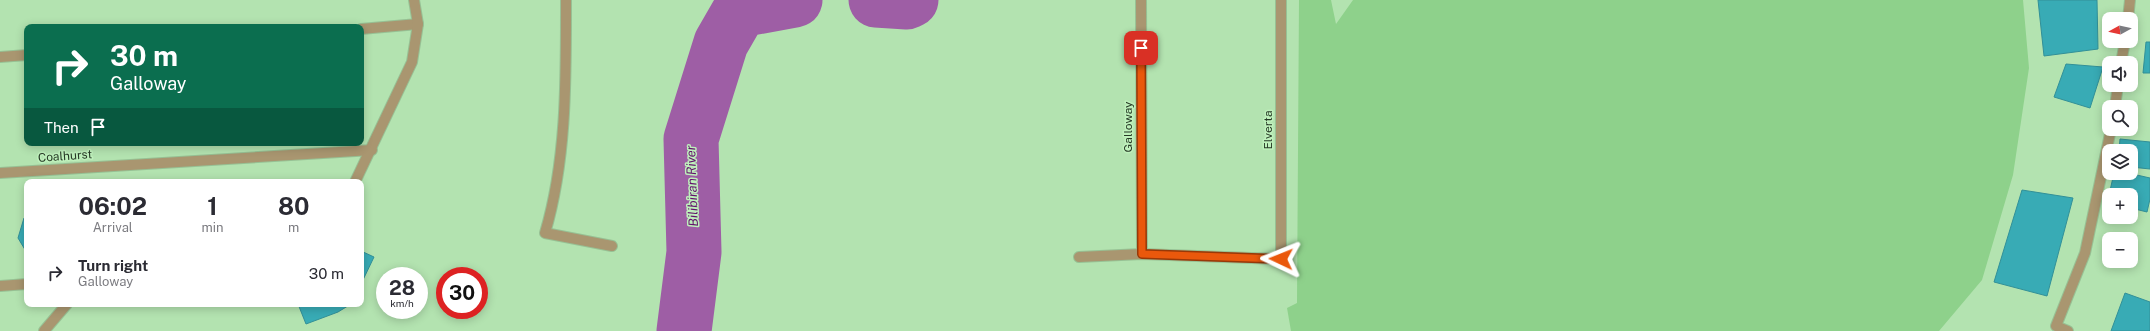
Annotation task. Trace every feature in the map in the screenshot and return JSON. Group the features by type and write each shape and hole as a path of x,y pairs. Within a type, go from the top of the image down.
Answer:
{"street":[{"path":"358,179 412,62 418,24 414,0"},
{"path":"566,0 566,98 553,206 545,233 612,246"},
{"name":"Galloway","path":"1141,0 1142,254"},
{"name":"Elverta","path":"1142,254 1281,259 1282,0"},
{"path":"2129,12 2130,0"},
{"path":"364,29 418,24"},
{"path":"0,57 24,55"},
{"path":"2068,331 2056,326 2086,253 2110,136"},
{"name":"Coalhurst","path":"0,173 372,150"},
{"path":"1079,257 1142,254"},
{"path":"0,286 24,284"},
{"path":"44,331 64,307"}],"green space":[{"path":"1299,0 1331,0 1336,24 1353,0 2023,0 2029,68 2013,175 1982,280 1939,331 1291,331 1287,308 1297,303"}],"building":[{"path":"2038,0 2097,0 2098,49 2044,56"},
{"path":"2146,42 2150,42 2150,73 2143,73"},
{"path":"2066,64 2102,67 2090,108 2054,97"},
{"path":"2120,139 2150,142 2150,169 2138,168 2138,144 2120,144"},
{"path":"2138,175 2150,178 2150,199 2147,212 2138,210 2138,188 2111,188 2112,180 2138,180"},
{"path":"2022,190 2073,198 2047,296 1994,282"},
{"path":"24,218 24,248 18,238"},
{"path":"364,252 374,257 364,278"},
{"path":"2125,293 2150,302 2150,331 2111,331"},
{"path":"299,307 346,307 338,312 306,324"}],"waterway":[{"name":"Bilibiran River","path":"684,331 694,252 691,139 721,43 740,10 795,0"},
{"name":"Bilibiran River","path":"876,0 907,2 911,0"}],"route":[{"path":"1141,48 1142,254 1281,259"}]}
